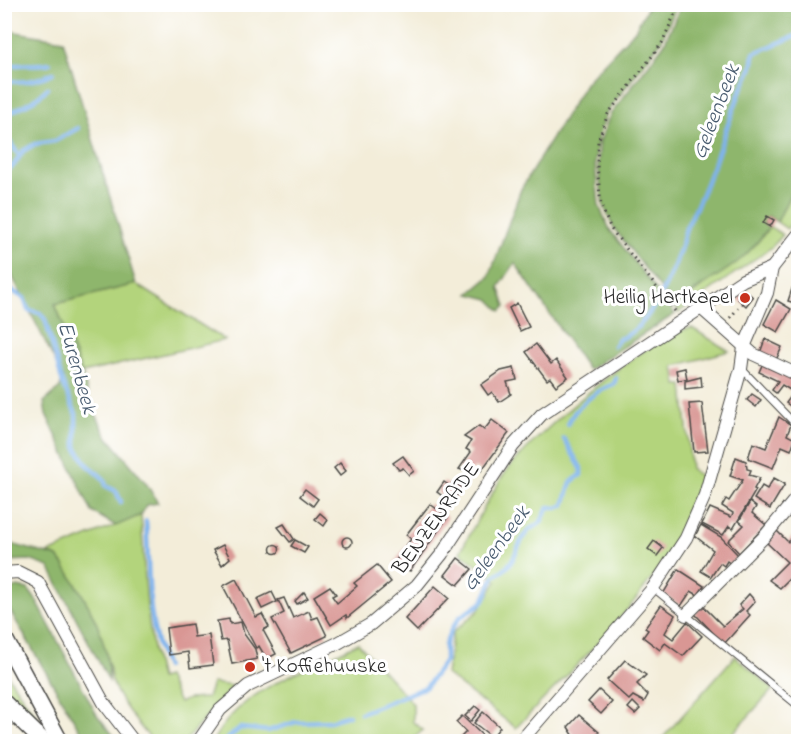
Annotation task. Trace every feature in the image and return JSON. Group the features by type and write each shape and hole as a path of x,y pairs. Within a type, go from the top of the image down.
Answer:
{"street":[{"name":"BENZENRADE","path":"520,741 653,588 686,538 705,495 741,369 744,347 767,293 772,268 798,235"},
{"name":"BENZENRADE","path":"198,741 220,710 248,686 338,643 371,624 417,585 442,554 513,446 542,414 743,280 772,268"},
{"path":"702,309 744,347 798,375"},
{"path":"686,615 765,536 798,496"},
{"path":"4,573 18,572 38,582 100,696 134,741"},
{"path":"4,638 60,741"},
{"path":"4,703 44,741"}],"lane":[{"path":"741,369 798,427"},
{"path":"653,588 798,706"}],"path":[{"path":"667,301 611,229 601,206 597,184 598,141 608,114 662,43 679,4"},
{"path":"722,327 742,303"},
{"path":"4,732 14,741"}],"green space":[{"path":"649,5 677,5 661,41 607,112 597,140 595,164 599,206 610,230 675,314 588,370 515,263 499,287 506,306 501,311 489,299 469,294 489,277 521,189 586,82 635,30"},
{"path":"681,5 798,5 798,178 777,222 768,216 763,223 769,227 749,252 690,295 677,310 613,227 603,204 598,165 600,141 610,115 664,44"},
{"path":"4,30 63,40 136,284 55,304 82,373 90,402 106,435 146,483 158,503 147,505 141,515 116,526 92,512 46,414 44,402 60,388 63,377 5,262"},
{"path":"798,178 798,214 787,229 777,222"},
{"path":"770,227 783,235 772,247 678,313 677,310 686,299 756,244"},
{"path":"136,284 225,340 82,373 55,304"},
{"path":"692,328 729,351 674,366 677,385 683,385 691,469 704,478 689,515 671,549 625,613 516,728 446,674 453,632 478,611 497,581 460,552 503,476 537,439 591,390 621,367 673,334"},
{"path":"141,515 148,618 160,679 167,677 179,703 188,699 207,698 212,683 233,686 185,741 153,741 133,717 114,686 110,668 64,565 58,557 48,553"},
{"path":"4,542 58,557 85,599 100,632 105,648 109,681 49,567 30,560 5,561"},
{"path":"17,587 28,589 36,600 97,715 118,741 86,741 9,609 6,591"},
{"path":"358,643 413,704 413,722 423,730 410,741 213,741 225,722 258,693"},
{"path":"735,656 773,689 726,741 659,742"},
{"path":"4,670 47,732 46,734 5,693"}],"building":[{"path":"767,216 774,220 770,227 763,223"},
{"path":"798,271 798,304 788,301"},
{"name":"Heilig Hartkapel","path":"745,290 753,297 746,306 738,299"},
{"path":"776,300 791,309 778,332 764,324"},
{"path":"517,303 529,327 520,331 509,308"},
{"path":"765,339 782,347 776,360 760,353"},
{"path":"536,344 551,364 556,360 568,377 556,386 550,378 547,380 526,352"},
{"path":"763,363 798,379 798,406 795,409 786,403 797,388 793,385 790,390 782,385 776,393 772,390 778,381 759,372"},
{"path":"514,368 517,380 507,382 511,394 499,402 492,392 488,395 481,385 501,371"},
{"path":"685,368 687,379 678,380 676,370"},
{"path":"701,377 702,387 685,389 685,381"},
{"path":"752,394 761,400 756,407 747,400"},
{"path":"702,403 708,451 694,452 689,404"},
{"path":"779,417 791,425 787,435 795,439 791,450 782,446 773,468 748,458 753,443 766,448"},
{"path":"492,420 509,433 481,471 475,467 471,473 459,469 471,452 466,449 471,441 464,437 479,426 484,430"},
{"path":"403,456 414,471 409,475 403,468 399,470 393,463"},
{"path":"736,457 746,461 747,469 751,470 749,475 760,478 754,489 756,490 733,529 729,526 723,535 702,524 710,508 731,517 733,513 722,506 726,499 729,501 743,480 730,476"},
{"path":"340,463 346,471 340,476 334,468"},
{"path":"774,478 785,484 770,509 754,499 762,486 767,489"},
{"path":"444,482 450,486 453,482 462,488 452,503 437,492"},
{"path":"305,489 318,499 313,506 300,496"},
{"path":"750,502 756,507 752,513 766,525 739,553 728,541 744,525 739,521"},
{"path":"430,504 448,517 410,571 394,563 411,539 406,535"},
{"path":"320,513 328,520 324,526 315,519"},
{"path":"284,524 294,539 290,542 278,527"},
{"path":"701,525 721,537 738,555 731,564 727,561 724,566 720,563 711,577 701,571 713,550 695,536"},
{"path":"777,531 788,542 792,537 798,543 798,577 795,573 780,588 769,580 787,562 767,543"},
{"path":"347,537 352,542 347,547 342,542"},
{"path":"295,540 308,547 304,553 291,546"},
{"path":"654,541 663,548 657,556 648,549"},
{"path":"223,545 230,558 222,565 213,550"},
{"path":"275,545 279,549 275,553 271,549"},
{"path":"458,558 472,569 458,585 445,575"},
{"path":"377,565 391,582 347,618 346,615 331,625 314,596 330,586 336,594 332,596 337,603 357,586 354,583"},
{"path":"678,569 704,586 698,595 691,591 681,606 663,594"},
{"path":"236,579 256,617 262,614 269,627 263,630 276,654 266,658 259,646 256,648 223,586"},
{"path":"435,586 449,598 417,631 405,619"},
{"path":"272,592 277,602 262,609 257,599"},
{"path":"304,592 308,598 297,604 295,601"},
{"path":"749,594 755,601 746,611 750,615 724,644 695,614 702,605 723,626 743,609 739,605"},
{"path":"284,598 293,618 309,611 312,619 318,617 327,636 291,653 272,619 284,613 278,600"},
{"path":"661,605 675,615 665,633 673,639 687,622 702,636 683,656 665,643 660,650 643,637 648,630 645,628"},
{"path":"229,619 230,624 241,622 244,634 255,649 257,659 232,664 227,640 221,641 217,621"},
{"path":"192,624 194,637 209,635 213,665 190,668 188,652 169,655 166,628"},
{"path":"625,660 646,675 637,684 648,695 644,702 633,696 629,700 607,680"},
{"path":"599,690 612,702 601,714 588,702"},
{"path":"633,702 640,709 635,714 628,708"},
{"path":"475,706 480,710 471,721 465,716"},
{"path":"483,712 500,727 492,737 474,723"},
{"path":"579,715 599,732 591,741 577,741 568,727"},
{"path":"462,716 484,737 480,741 457,741 466,732 456,722"},
{"path":"670,735 683,736 682,741 669,741"}],"waterway":[{"name":"Geleenbeek","path":"614,346 619,339 631,333 642,322 662,292 739,95 751,70 754,53 798,35"},
{"path":"4,68 50,63"},
{"path":"4,80 29,81 53,73"},
{"path":"4,116 34,100 48,88"},
{"path":"4,171 14,165 23,151 35,144 55,141 78,128"},
{"path":"4,134 19,155"},
{"name":"Eurenbeek","path":"4,286 24,298 28,310 40,313 45,319 63,384 76,414 76,447 87,464 104,479 106,486 116,491 121,502"},
{"name":"Geleenbeek","path":"568,424 581,405 600,390 614,384 616,378"},
{"name":"Geleenbeek","path":"361,713 426,687 445,661 445,645 452,628 460,617 483,602 494,576 511,561 523,538 529,530 540,523 549,507 557,508 564,505 571,482 581,475 581,468 564,439"},
{"name":"Eurenbeek","path":"146,521 151,614 159,650 166,667"},
{"name":"Geleenbeek","path":"224,742 240,728 268,731 296,722 330,721 349,715"}],"place":[{"name":"Heilig Hartkapel","path":"745,298"},
{"name":"'t Koffiehuuske","path":"250,667"}]}
